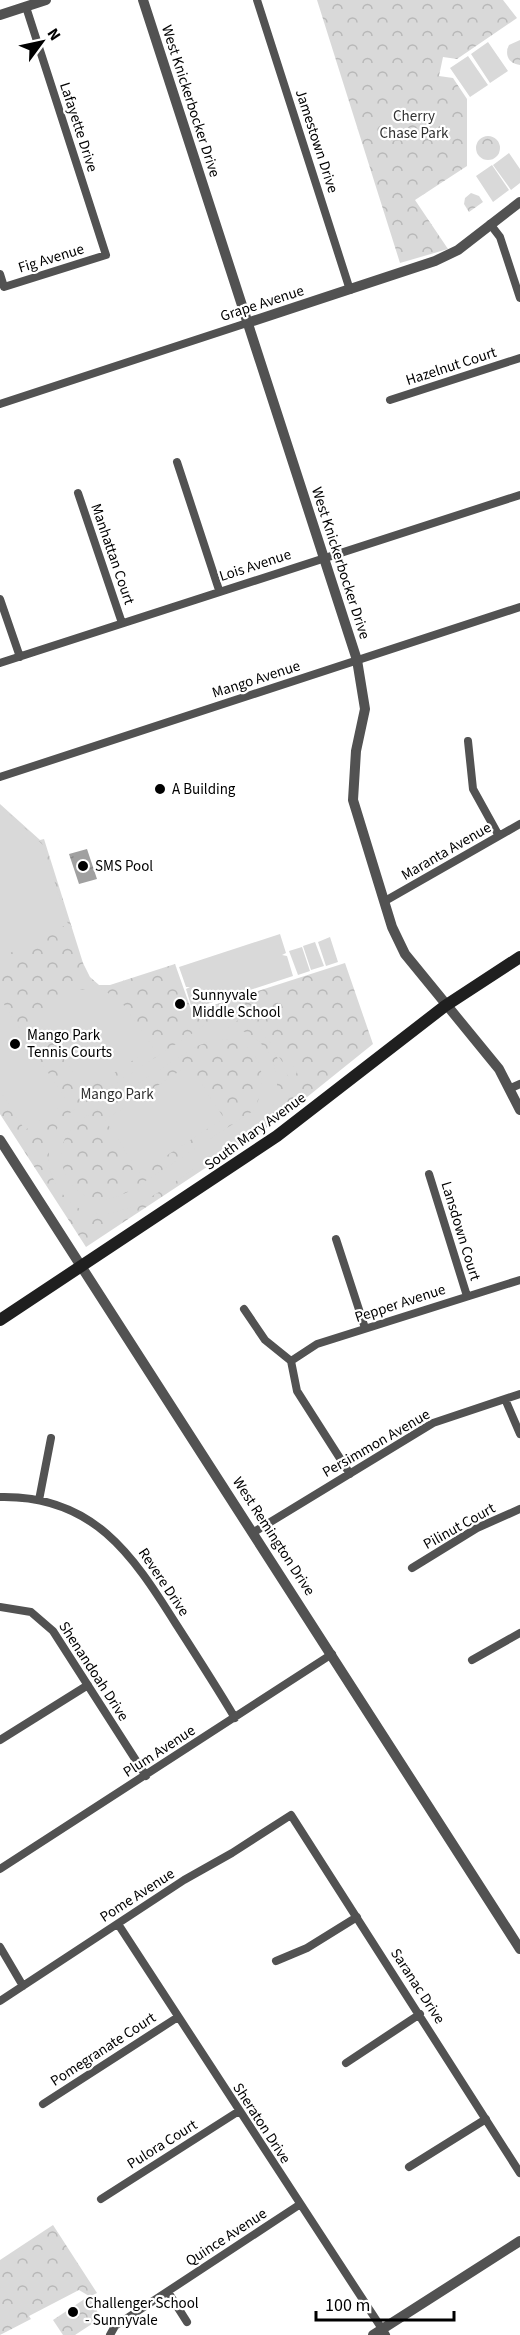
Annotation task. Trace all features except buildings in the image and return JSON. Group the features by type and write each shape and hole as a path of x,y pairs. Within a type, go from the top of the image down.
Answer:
{"main road":[{"name":"South Mary Avenue","path":"0,1320 277,1136 445,1006 520,957"}],"street":[{"path":"0,15 46,0"},
{"name":"West Knickerbocker Drive","path":"143,0 357,660 365,709 356,751 353,800 384,901 405,954 445,1006 515,1086 520,1110"},
{"name":"Jamestown Drive","path":"257,0 350,290"},
{"name":"Lafayette Drive","path":"26,7 106,255"},
{"name":"Grape Avenue","path":"0,404 435,261 458,250 520,202"},
{"path":"490,224 500,237 520,298"},
{"name":"Fig Avenue","path":"0,274 4,287 106,255"},
{"name":"Hazelnut Court","path":"390,400 520,358"},
{"path":"177,462 219,590"},
{"name":"Manhattan Court","path":"78,494 122,623"},
{"name":"Lois Avenue","path":"0,663 219,590 520,495"},
{"path":"0,599 20,657"},
{"name":"Mango Avenue","path":"0,777 520,607"},
{"path":"468,741 473,789 499,836"},
{"name":"Maranta Avenue","path":"384,901 520,824"},
{"name":"West Remington Drive","path":"0,1140 520,1949"},
{"name":"Lansdown Court","path":"429,1174 467,1296"},
{"path":"336,1239 365,1328"},
{"name":"Pepper Avenue","path":"291,1361 317,1344 520,1280"},
{"path":"244,1309 265,1340 291,1361 297,1391 350,1474"},
{"name":"Persimmon Avenue","path":"254,1532 433,1423 520,1394"},
{"path":"505,1399 520,1434"},
{"path":"39,1500 51,1438"},
{"name":"Revere Drive","path":"0,1497 39,1500 68,1510 92,1522 133,1558 235,1718"},
{"name":"Pilinut Court","path":"412,1568 477,1528 520,1509"},
{"name":"Shenandoah Drive","path":"0,1607 22,1609 39,1617 53,1631 146,1776"},
{"path":"472,1660 520,1633"},
{"name":"Plum Avenue","path":"0,1869 332,1654"},
{"path":"0,1740 88,1686"},
{"name":"Saranac Drive","path":"291,1815 520,2173"},
{"name":"Pome Avenue","path":"0,2001 291,1815"},
{"path":"276,1961 307,1948 357,1917"},
{"name":"Sheraton Drive","path":"118,1924 380,2333"},
{"path":"0,1947 23,1986"},
{"path":"346,2063 420,2014"},
{"name":"Pomegranate Court","path":"43,2104 178,2017"},
{"name":"Pulora Court","path":"101,2199 239,2111"},
{"path":"409,2167 486,2119"},
{"name":"Quince Avenue","path":"110,2335 115,2326 299,2205"},
{"path":"380,2333 520,2241"},
{"path":"168,2292 187,2322"}],"green space":[{"name":"Cherry Chase Park","path":"317,0 503,0 517,18 457,59 443,57 439,76 453,78 467,99 467,166 415,200 448,249 400,263"},
{"path":"520,40 520,65 510,61 507,52 509,45"},
{"path":"488,42 508,71 490,83 471,54"},
{"path":"468,56 488,85 470,97 450,68"},
{"path":"488,136 497,139 500,148 497,157 488,160 479,157 476,148 479,139"},
{"path":"509,153 520,169 520,183 511,190 493,165"},
{"path":"492,165 509,190 493,202 476,176"},
{"path":"471,193 479,196 483,202 469,212 464,204 465,198"},
{"name":"Mango Park","path":"0,804 40,840 44,839 83,963 90,977 99,985 110,985 175,964 192,1012 345,963 373,1044 281,1118 86,1247 0,1114"},
{"path":"4,809 43,845 68,924 0,958 0,810"},
{"path":"280,934 286,953 282,955 287,956 293,976 192,1009 186,989 190,987 186,987 179,967"},
{"path":"330,937 338,962 326,966 318,942"},
{"path":"315,942 324,966 311,970 303,946"},
{"path":"302,947 310,971 298,975 289,951"},
{"path":"101,989 120,1000 153,1047 102,1081 90,1082 75,1076 37,1017 76,990"},
{"name":"Mango Park Tennis Courts","path":"0,998 67,1102 25,1130 0,1091"},
{"path":"233,1007 241,1018 228,1027 244,1032 257,1040 268,1052 274,1065 277,1080 276,1095 271,1110 255,1130 146,1200 127,1209 107,1213 88,1212 71,1203 56,1184 49,1166 50,1149 55,1132 65,1116","holes":["214,1040 231,1040 244,1046 258,1061 262,1081 261,1091 253,1111 122,1195 100,1200 85,1195 77,1189 70,1181 62,1162 64,1142 72,1128 82,1119 197,1046"]},
{"path":"255,1019 285,1066 291,1063 297,1073 289,1078"},
{"path":"189,1065 224,1118 140,1173 105,1120"},
{"path":"53,2225 97,2293 89,2297 101,2318 75,2335 63,2335 53,2320 89,2296 79,2290 29,2316 31,2319 0,2335 0,2260"}],"water":[{"name":"SMS Pool","path":"87,849 97,879 79,884 69,854"}],"place":[{"name":"A Building","path":"160,789"},
{"name":"SMS Pool","path":"83,866"},
{"name":"Sunnyvale Middle School","path":"180,1004"},
{"name":"Mango Park Tennis Courts","path":"15,1044"},
{"name":"Challenger School - Sunnyvale","path":"73,2312"}]}
